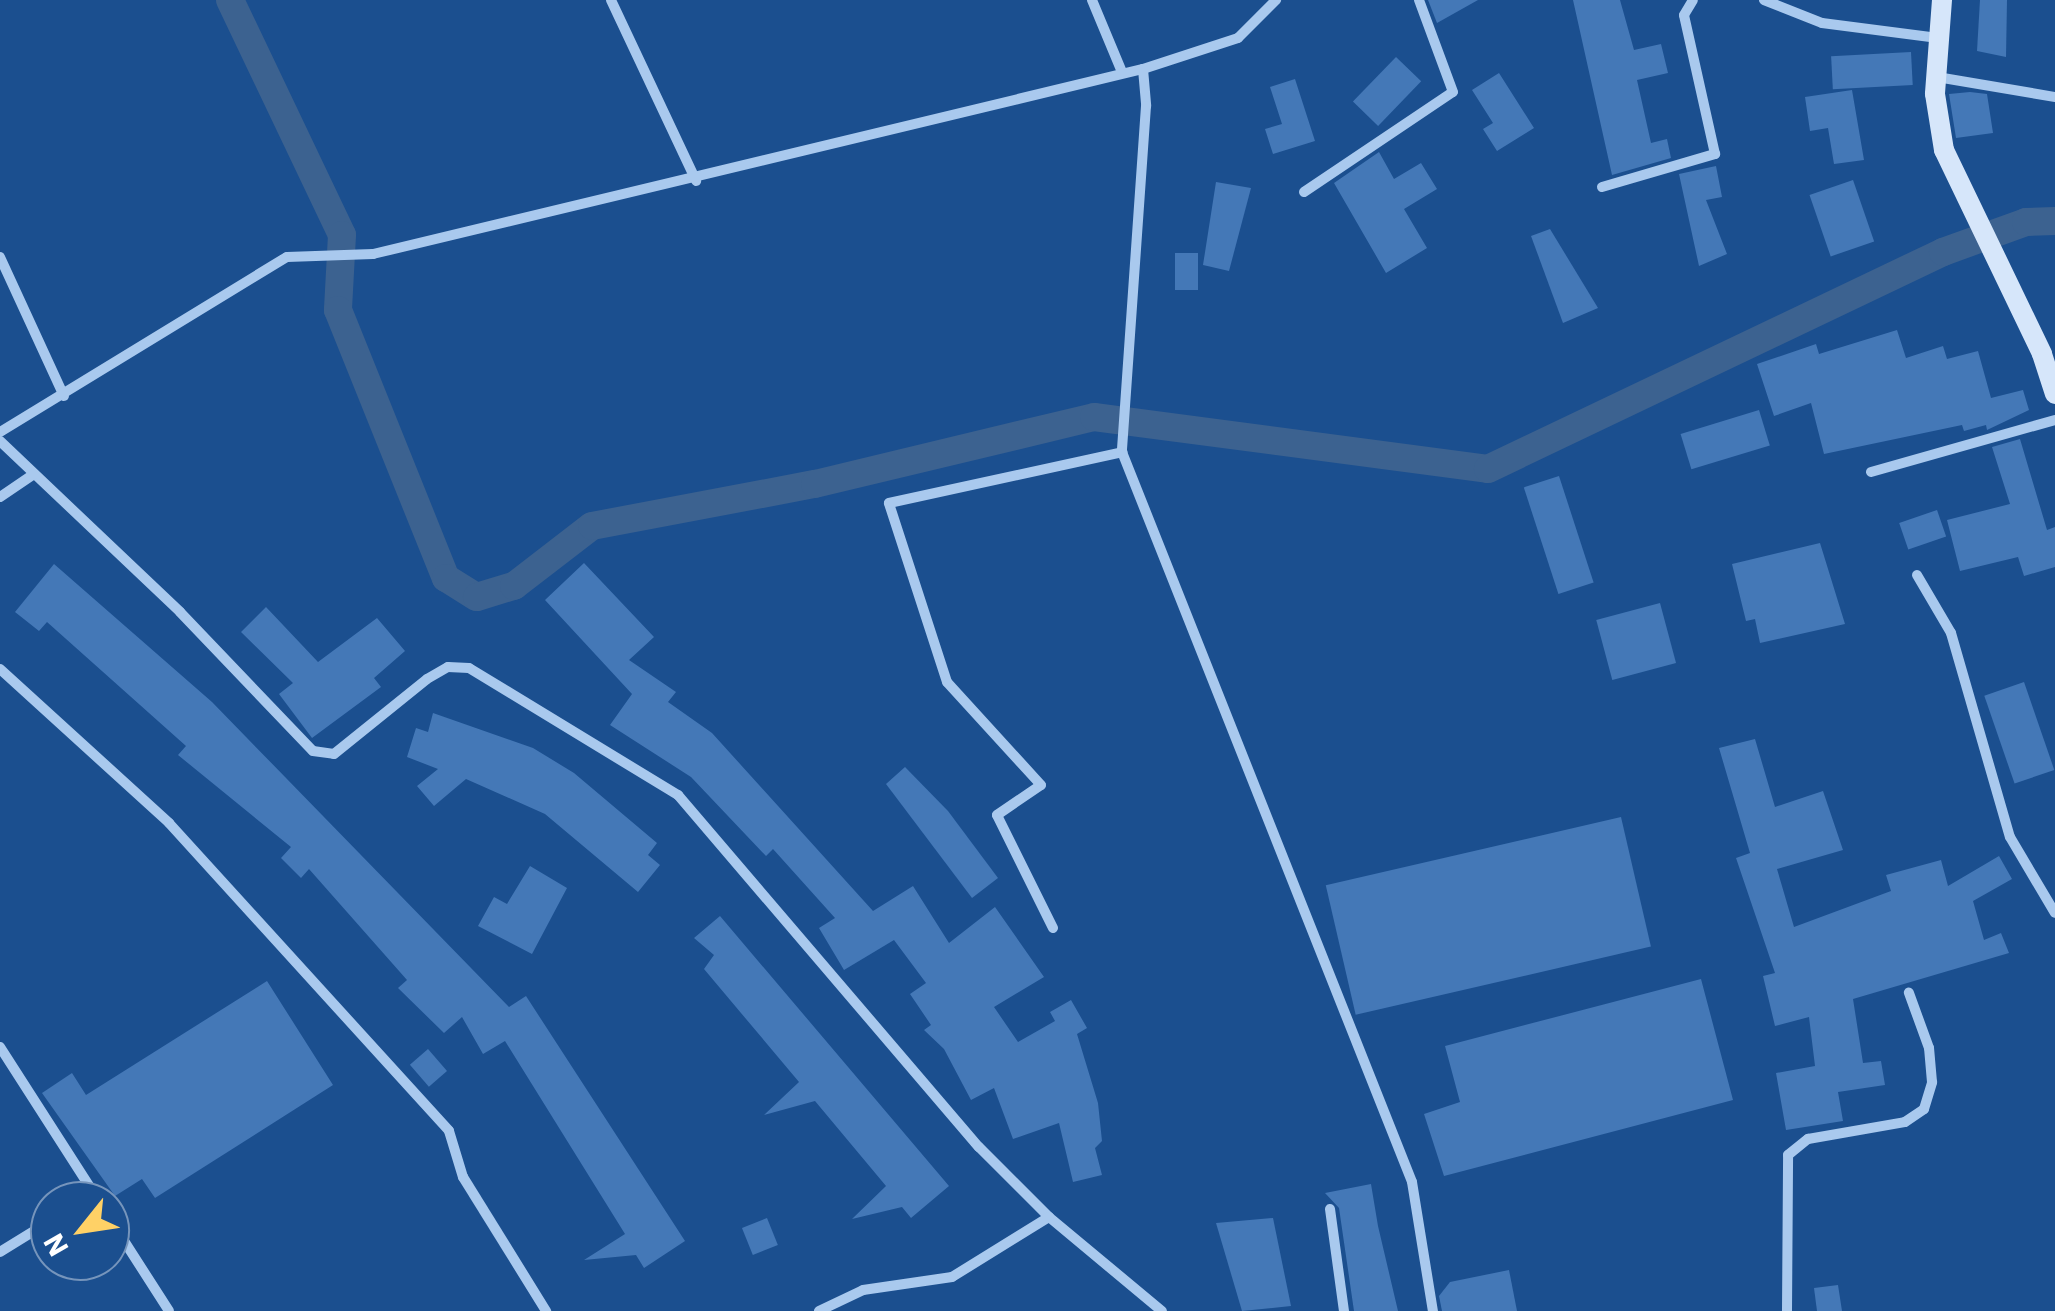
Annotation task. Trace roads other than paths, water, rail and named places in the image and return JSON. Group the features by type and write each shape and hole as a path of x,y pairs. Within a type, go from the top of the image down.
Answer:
{"main road":[{"path":"1942,0 1936,77 1944,150 1959,192 2055,394"}],"street":[{"path":"611,0 696,180"},
{"path":"1092,0 1122,72"},
{"path":"0,432 287,257 374,254 696,180 1143,69 1238,38 1276,0"},
{"path":"1304,192 1452,92 1419,0"},
{"path":"1602,186 1715,154 1684,15 1693,0"},
{"path":"1764,0 1822,23 1940,38"},
{"path":"1143,69 1146,106 1121,393 1122,452 1412,1182 1433,1311"},
{"path":"1936,77 2055,97"},
{"path":"0,257 64,396"},
{"path":"1871,472 2055,420"},
{"path":"0,442 313,752 334,754 427,679 448,667 470,668 678,794 979,1147 1049,1216 1162,1311"},
{"path":"1053,928 996,815 1041,785 947,682 888,503 1122,452"},
{"path":"0,498 34,474"},
{"path":"1918,575 1951,633 2010,837 2055,913"},
{"path":"0,668 232,888 449,1131 464,1177 546,1311"},
{"path":"1787,1311 1788,1155 1808,1139 1905,1122 1924,1109 1932,1082 1929,1048 1909,992"},
{"path":"0,1046 86,1181"},
{"path":"1330,1209 1344,1311"},
{"path":"820,1311 863,1290 952,1277 1049,1216"},
{"path":"0,1252 30,1233"},
{"path":"130,1250 169,1311"}],"waterway":[{"path":"230,0 342,235 338,310 446,578 477,597 514,586 592,526 815,484 1094,417 1488,469 1943,252 2026,222 2055,221"}]}
